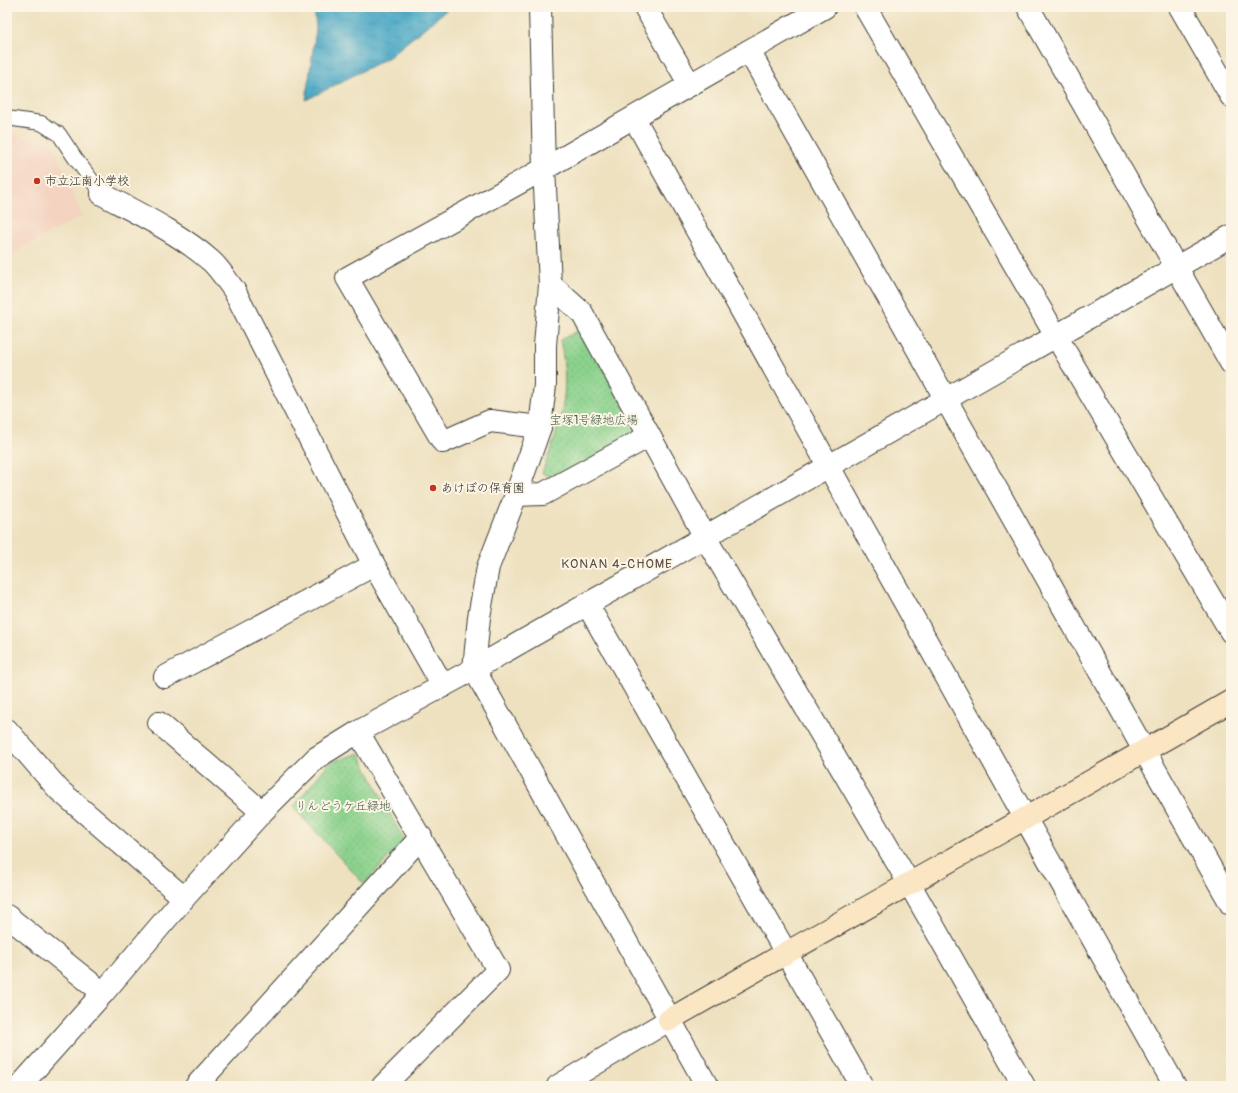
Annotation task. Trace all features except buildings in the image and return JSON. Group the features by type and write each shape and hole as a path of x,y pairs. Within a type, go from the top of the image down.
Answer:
{"street":[{"path":"540,7 544,169 550,284 545,346 545,385 540,427 516,496 488,567 479,617 474,669 707,1086"},
{"path":"645,7 690,85"},
{"path":"865,7 1056,336 1231,632"},
{"path":"1028,7 1231,363"},
{"path":"1180,7 1231,96"},
{"path":"540,427 490,421 443,442 347,278 634,118 749,51 815,9"},
{"path":"749,51 1231,904"},
{"path":"634,118 1174,1086"},
{"path":"102,194 149,220 194,248 212,262 234,290 374,565 443,686"},
{"path":"20,1086 103,993 184,898 262,812 316,758 358,732 474,669 1231,236"},
{"path":"550,284 582,312 705,537 909,883 1024,1086"},
{"path":"516,496 543,494 649,436"},
{"path":"165,677 374,565"},
{"path":"588,604 862,1086"},
{"path":"558,1086 786,952 1025,819 1231,701"},
{"path":"159,723 262,812"},
{"path":"7,730 58,790 184,898"},
{"path":"358,732 498,970 383,1086"},
{"path":"196,1086 421,837"},
{"path":"7,916 103,993"}],"lane":[{"path":"7,118 41,123 59,134 102,194"}],"shaded area":[{"name":"市立江南小学校","path":"7,132 53,146 82,216 7,256"}],"green space":[{"name":"宝塚1号緑地広場","path":"582,329 638,431 556,480 542,473 556,436 562,413 565,382 564,361 560,340"},
{"name":"りんどうケ丘緑地","path":"359,753 404,841 364,884 293,807 329,763"}],"water":[{"path":"314,7 450,7 389,57 306,100 316,29"}],"place":[{"name":"市立江南小学校","path":"37,181"},
{"name":"あけぼの保育園","path":"433,488"}],"district":[{"name":"KONAN 4-CHOME","path":"617,563"}]}
